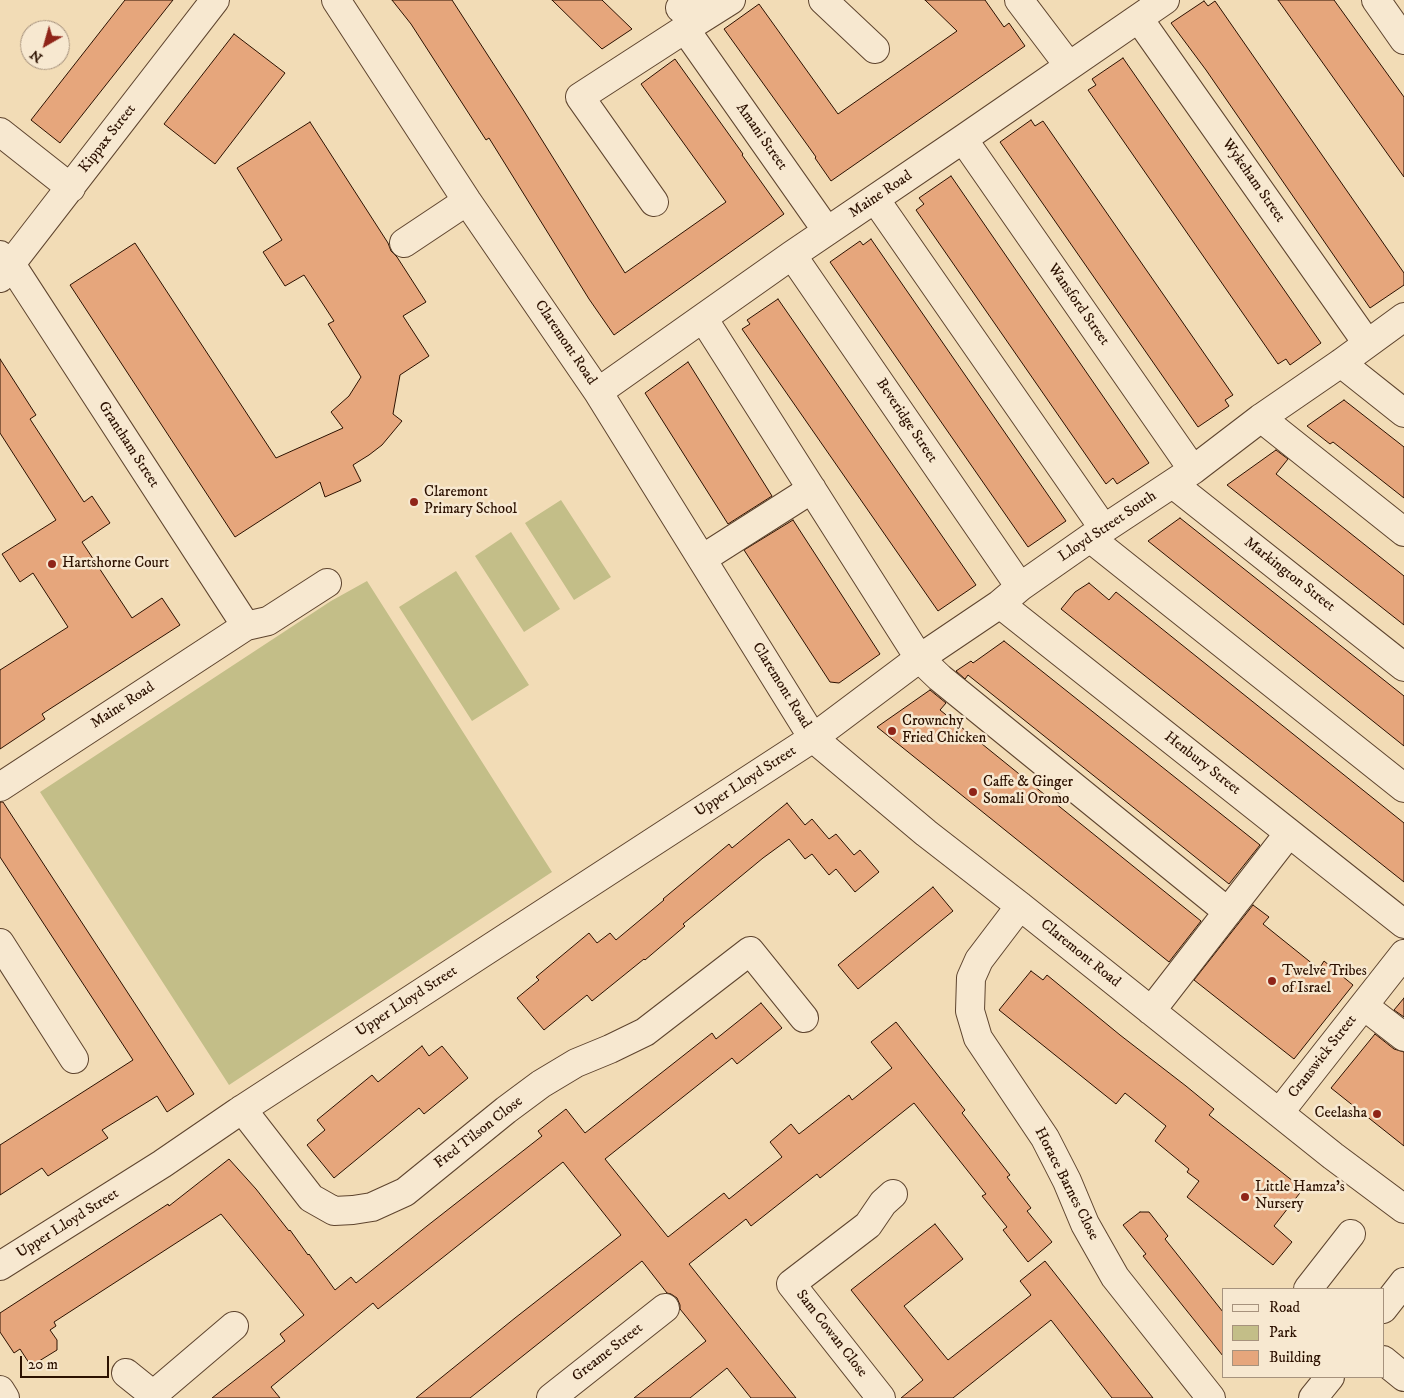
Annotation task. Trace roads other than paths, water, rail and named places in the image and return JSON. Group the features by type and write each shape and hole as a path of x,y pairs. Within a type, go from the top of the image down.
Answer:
{"street":[{"name":"Kippax Street","path":"4,266 71,188 216,0"},
{"name":"Claremont Road","path":"336,0 467,201 598,392 813,738 926,833 1279,1113 1404,1209"},
{"path":"654,202 580,98 688,20 731,0"},
{"path":"822,0 875,49"},
{"path":"1019,0 1069,66"},
{"name":"Maine Road","path":"598,392 792,255 1165,0"},
{"path":"1376,0 1404,40"},
{"name":"Wykeham Street","path":"1139,19 1367,343"},
{"name":"Amani Street","path":"688,20 828,231"},
{"path":"0,132 71,188"},
{"name":"Wansford Street","path":"963,139 1183,477"},
{"path":"875,199 1097,534 1404,788"},
{"path":"404,243 467,201"},
{"name":"Beveridge Street","path":"792,255 1010,596"},
{"name":"Grantham Street","path":"4,266 246,626"},
{"name":"Lloyd Street South","path":"813,738 920,658 1097,534 1183,477 1261,418 1404,317"},
{"path":"703,318 920,658 940,678 1228,912"},
{"path":"1341,363 1404,413"},
{"path":"1261,418 1404,532"},
{"name":"Markington Street","path":"1183,477 1404,667"},
{"path":"702,559 812,489"},
{"name":"Maine Road","path":"1,783 246,626 268,621 327,584"},
{"name":"Henbury Street","path":"1010,596 1289,833 1404,924"},
{"name":"Upper Lloyd Street","path":"0,1266 162,1164 242,1109 813,738"},
{"path":"1151,1011 1289,833"},
{"name":"Horace Barnes Close","path":"1020,906 979,960 971,978 970,1011 978,1038 1045,1138 1067,1181 1085,1224 1115,1277 1211,1398"},
{"path":"0,943 74,1059"},
{"name":"Fred Tilson Close","path":"242,1109 311,1198 334,1211 372,1207 405,1192 541,1084 576,1063 645,1032 750,951 804,1018"},
{"name":"Cranswick Street","path":"1279,1113 1404,954"},
{"path":"1364,1006 1404,1037"},
{"name":"Sam Cowan Close","path":"881,1398 791,1284 868,1225 883,1204 893,1194"},
{"path":"1309,1288 1351,1234"},
{"path":"1384,1308 1404,1282"},
{"name":"Greame Street","path":"551,1398 665,1308"},
{"path":"126,1373 155,1397 234,1326"},
{"path":"1384,1361 1404,1377"},
{"path":"1313,1398 1329,1378"},
{"path":"0,1390 5,1398"}],"place":[{"name":"Claremont Primary School","path":"414,502"},
{"name":"Hartshorne Court","path":"52,564"},
{"name":"Crownchy Fried Chicken","path":"892,731"},
{"name":"Caffe & Ginger Somali Oromo","path":"973,792"},
{"name":"Twelve Tribes of Israel","path":"1272,981"},
{"name":"Ceelasha","path":"1377,1114"},
{"name":"Little Hamza's Nursery","path":"1245,1197"}]}
